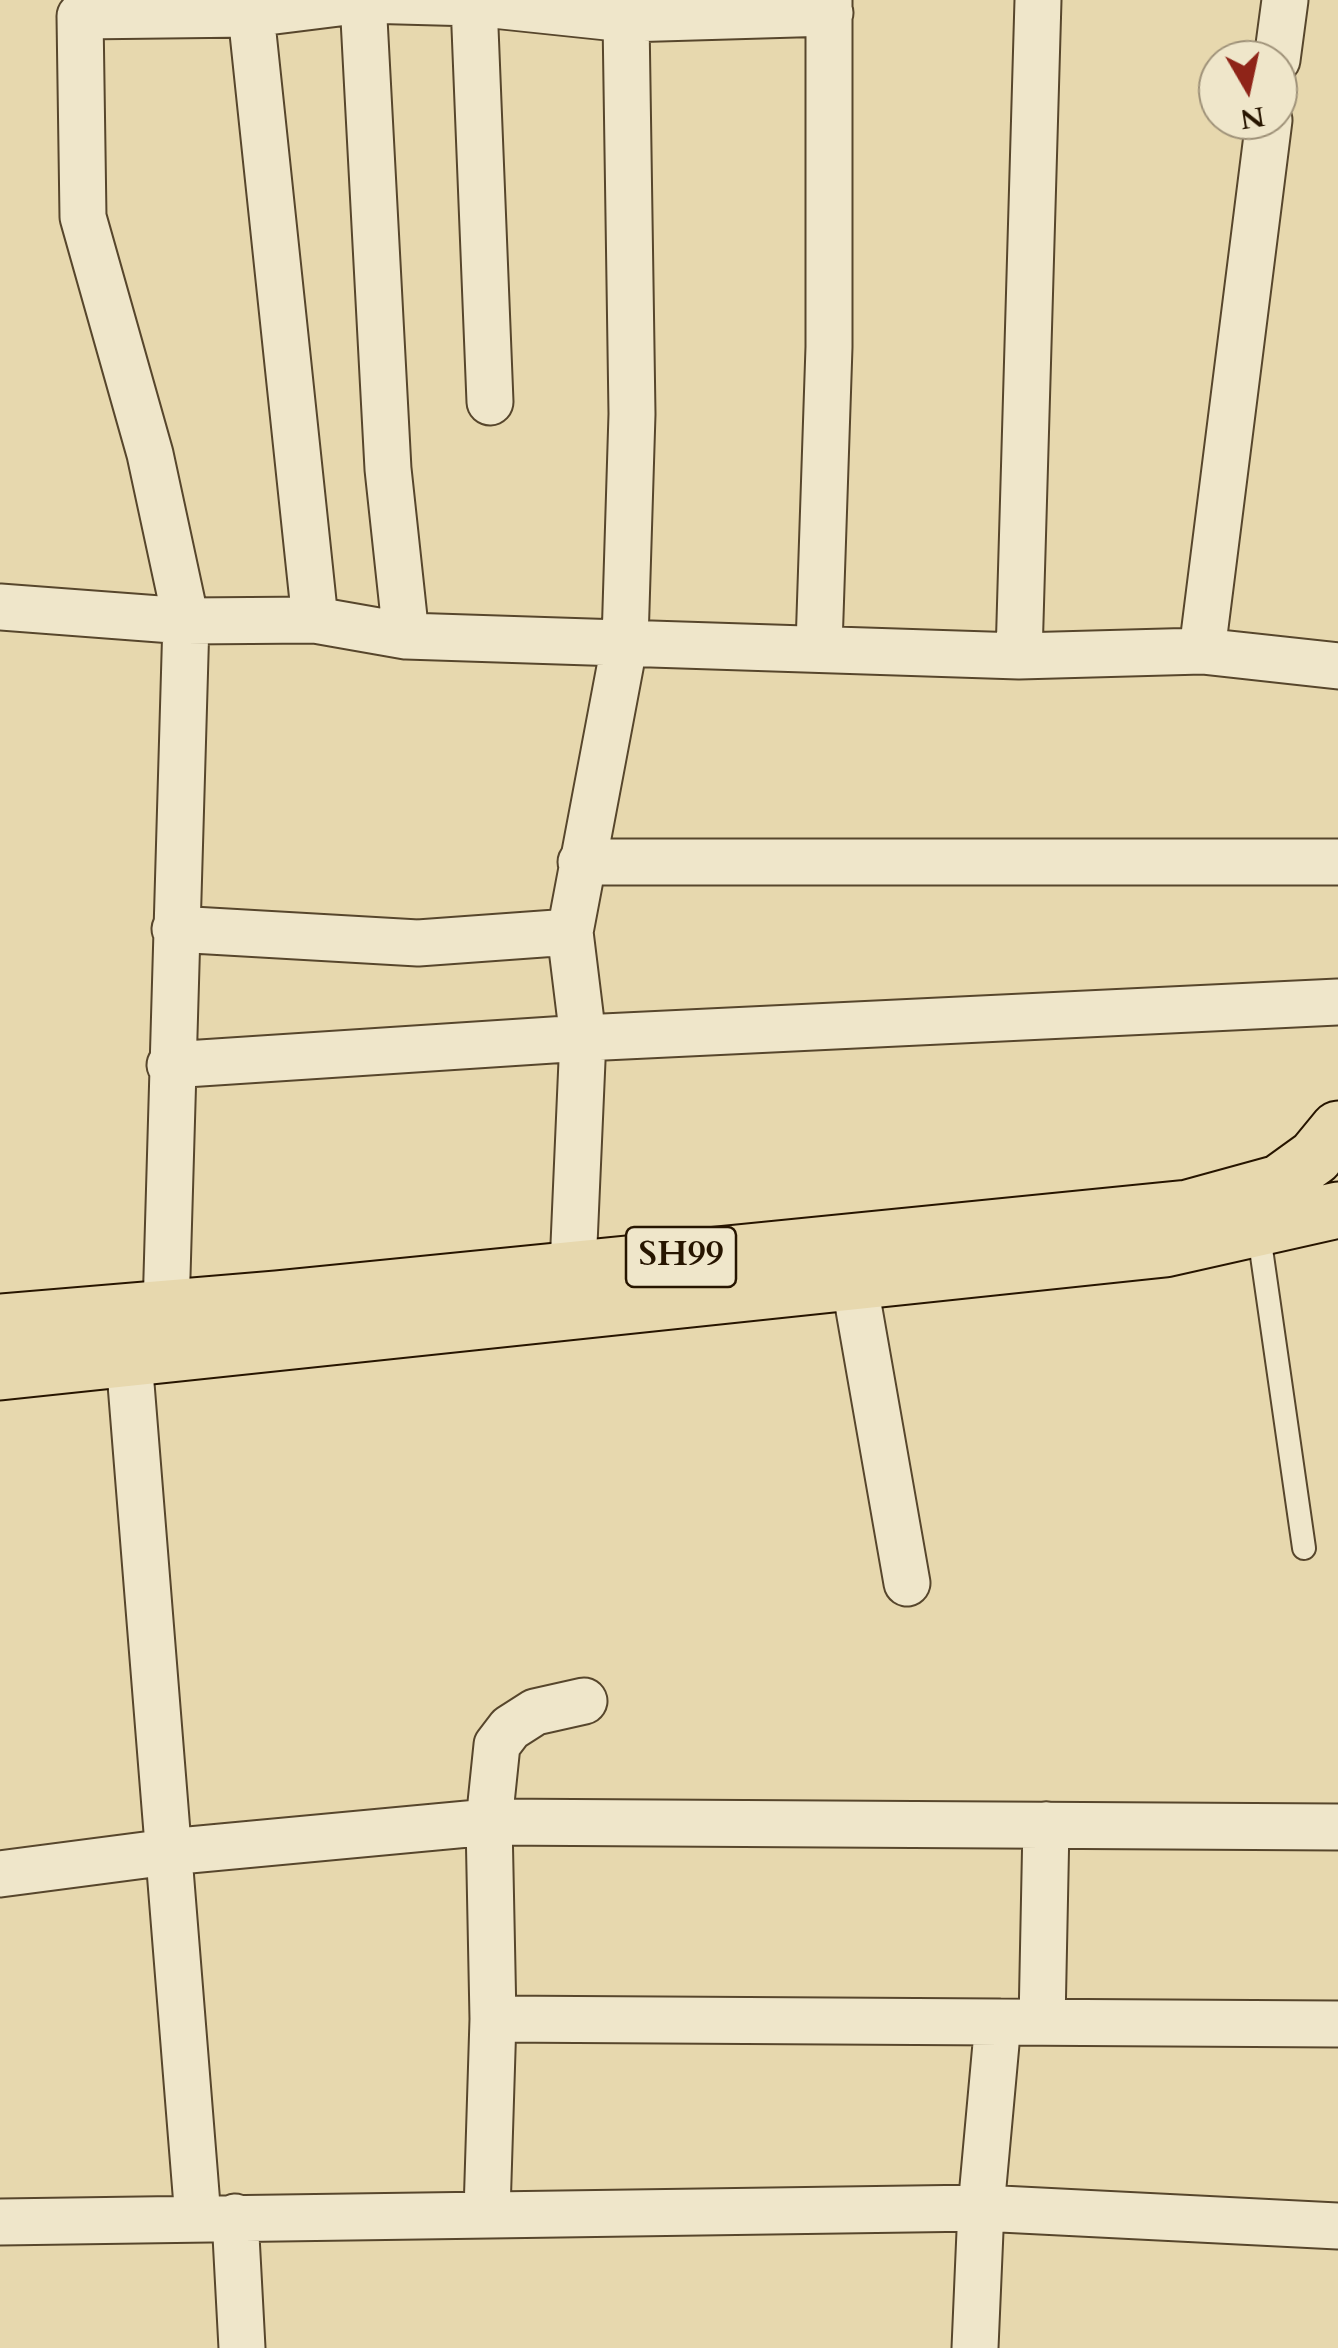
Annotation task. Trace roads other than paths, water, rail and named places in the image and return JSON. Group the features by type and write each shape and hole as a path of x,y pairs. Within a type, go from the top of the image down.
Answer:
{"main road":[{"name":"SH99","path":"0,1322 166,1310 1188,1208 1279,1183 1315,1158 1338,1129"},
{"name":"SH99","path":"0,1372 1165,1250 1338,1210"}],"street":[{"path":"166,1310 170,1065 186,621 150,454 83,218 79,8 251,14 362,0 474,3 626,19 830,7 828,347 819,646"},
{"path":"362,0 388,469 406,636"},
{"path":"1019,656 1038,0"},
{"path":"1279,40 1284,0"},
{"path":"474,3 490,402"},
{"path":"251,14 315,620"},
{"path":"574,1267 583,1038 570,932 625,641 632,414 626,19"},
{"path":"1202,651 1266,140"},
{"path":"0,606 186,621 315,620 406,636 819,646 1019,656 1202,651 1338,666"},
{"path":"581,862 1338,862"},
{"path":"175,929 418,943 570,932"},
{"path":"170,1065 583,1038 1338,1002"},
{"path":"854,1281 907,1583"},
{"path":"129,1359 168,1852 216,2217 242,2348"},
{"path":"487,2212 493,2019 488,1822 497,1745 510,1728 534,1712 584,1701"},
{"path":"0,1874 168,1852 488,1822 1338,1827"},
{"path":"975,2348 980,2208 1020,2022 1046,1825"},
{"path":"493,2019 1338,2024"},
{"path":"0,2222 487,2212 980,2208 1338,2226"}],"lane":[{"path":"1258,1228 1304,1548"}]}
